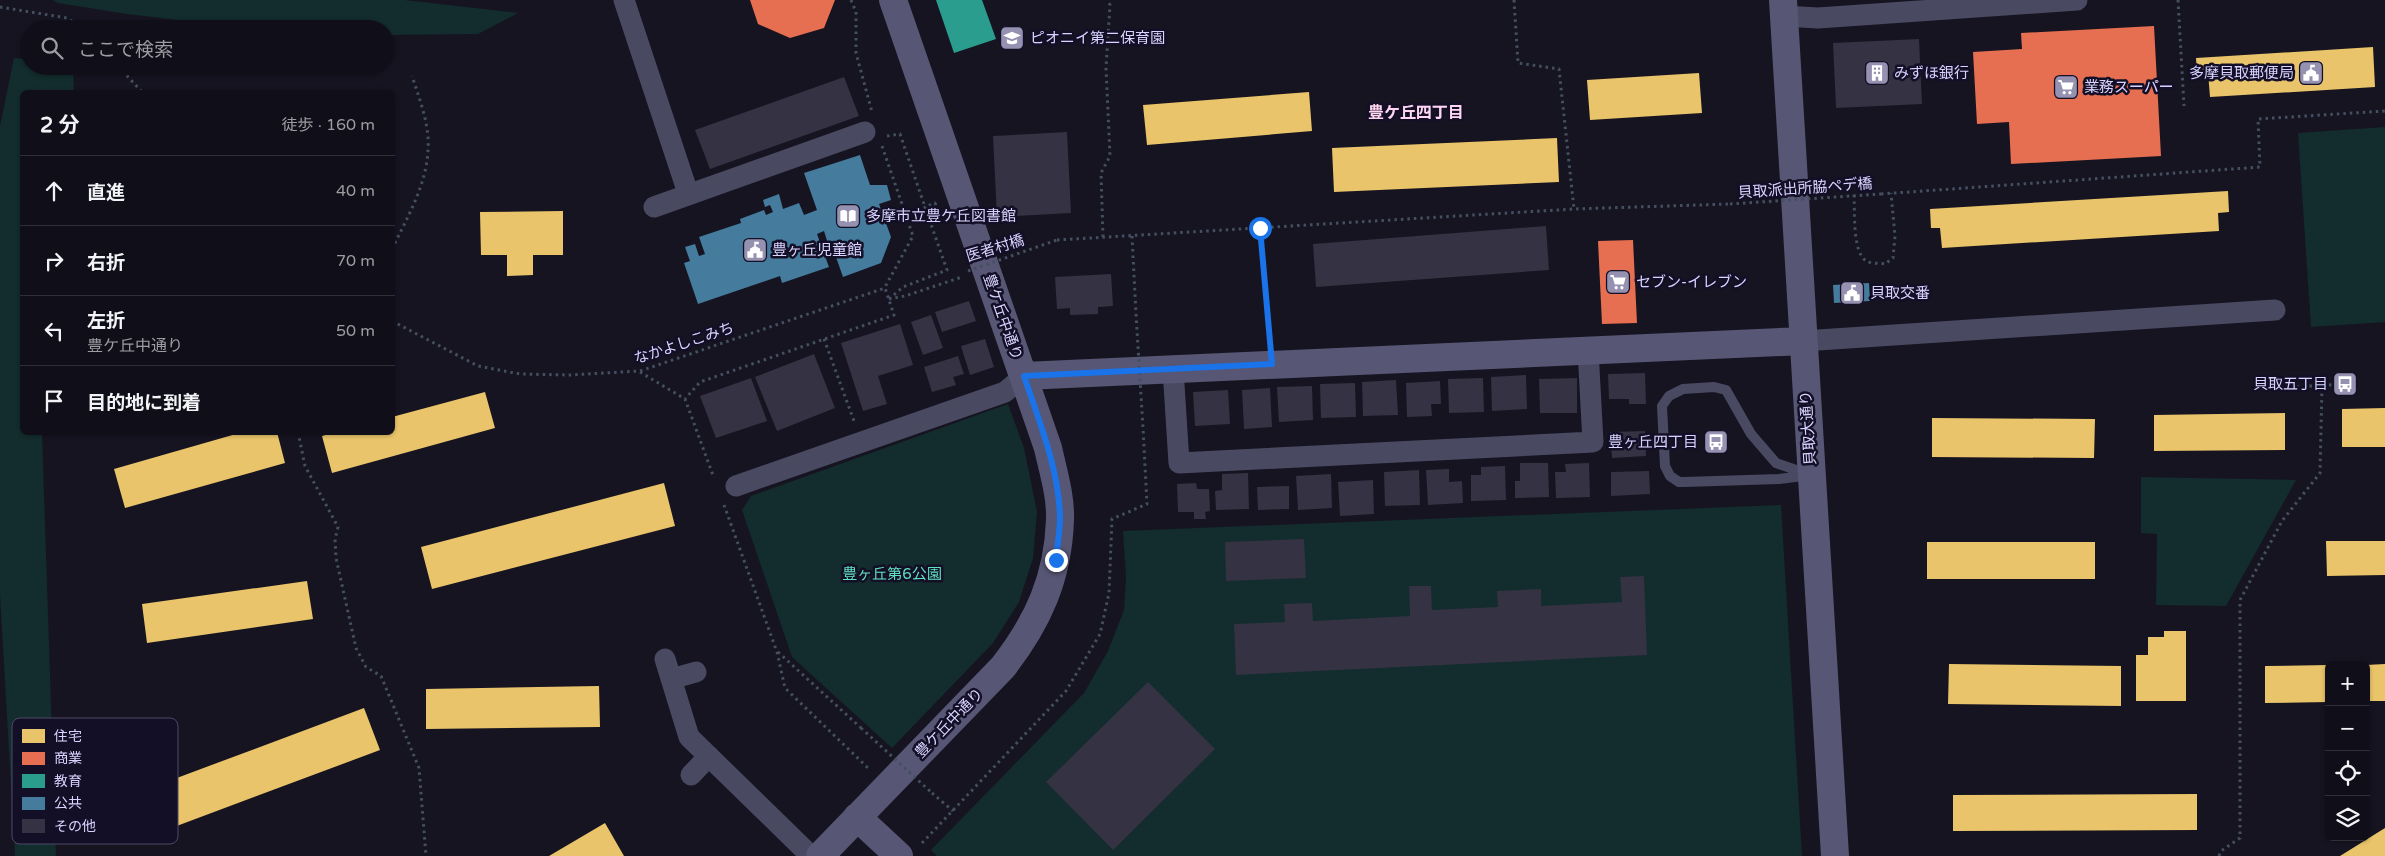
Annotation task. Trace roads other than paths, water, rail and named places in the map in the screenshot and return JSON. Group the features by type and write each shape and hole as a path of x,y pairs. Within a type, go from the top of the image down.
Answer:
{"street":[{"path":"624,0 688,193"},
{"name":"豊ケ丘中通り","path":"820,856 1003,667 1023,641 1038,615 1045,598 1056,560 1060,519 1056,485 1048,448 892,0"},
{"path":"1783,8 1818,18 2077,0"},
{"name":"貝取大通り","path":"1783,8 1835,856"},
{"path":"654,207 688,193 872,135"},
{"path":"725,491 1005,392 1024,376 1803,341 2275,310"},
{"path":"1173,369 1179,463 1593,442 1588,350"},
{"path":"665,659 689,737 811,856"},
{"path":"671,679 696,672"},
{"path":"691,775 708,756"},
{"path":"857,817 910,850"}],"lane":[{"path":"1714,387 1726,390 1751,434 1776,463 1811,475 1779,479 1679,482 1670,476 1665,466 1662,406 1669,396 1683,389 1714,387"}],"place":[{"name":"ピオニイ第二保育園","path":"1012,38"},
{"name":"みずほ銀行","path":"1877,73"},
{"name":"多摩貝取郵便局","path":"2311,73"},
{"name":"業務スーパー","path":"2066,87"},
{"name":"多摩市立豊ケ丘図書館","path":"848,216"},
{"name":"豊ヶ丘児童館","path":"755,250"},
{"name":"セブン-イレブン","path":"1618,282"},
{"name":"貝取交番","path":"1852,293"},
{"name":"貝取五丁目","path":"2345,384"},
{"name":"豊ヶ丘四丁目","path":"1716,442"}],"district":[{"name":"豊ケ丘四丁目","path":"1416,113"}],"park label":[{"name":"豊ヶ丘第6公園","path":"892,574"}]}
